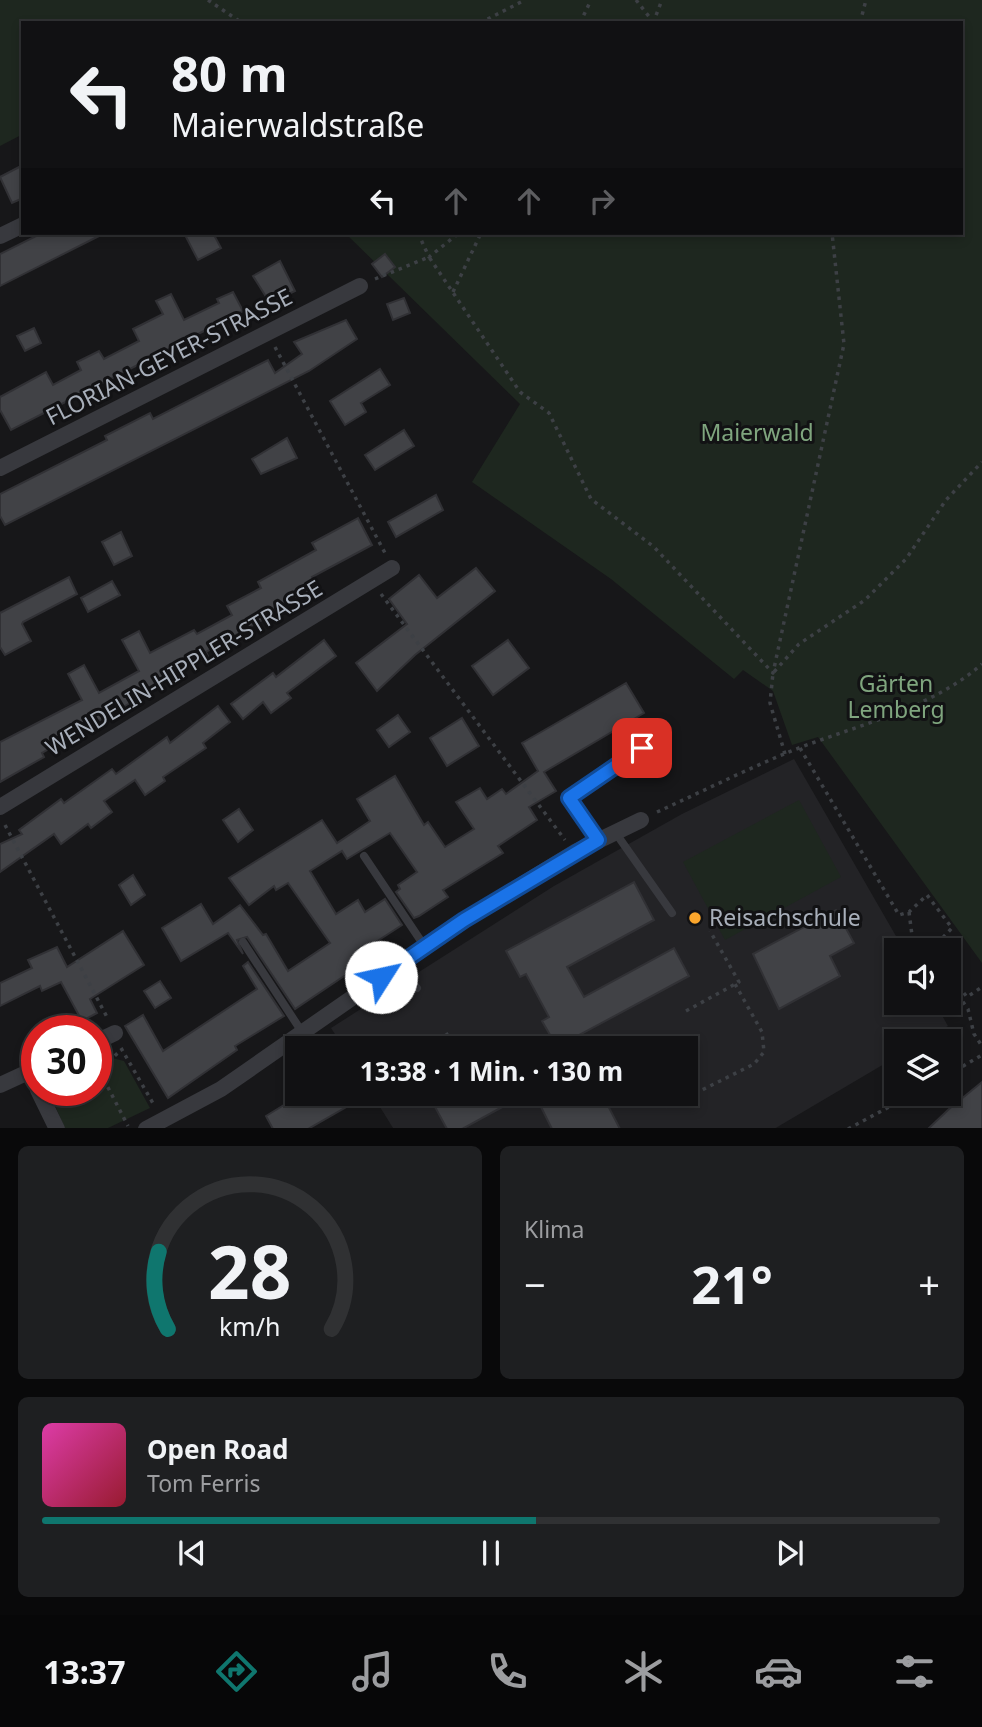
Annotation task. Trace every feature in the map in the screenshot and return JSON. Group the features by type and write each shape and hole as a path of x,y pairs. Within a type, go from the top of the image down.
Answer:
{"street":[{"path":"0,236 21,226"},
{"name":"FLORIAN-GEYER-STRASSE","path":"0,468 360,286"},
{"name":"WENDELIN-HIPPLER-STRASSE","path":"0,807 392,568"},
{"path":"598,840 569,798 642,748"},
{"path":"148,1128 222,1088 425,947 575,852 641,820"},
{"path":"0,1085 21,1075"},
{"path":"46,1106 56,1128"}],"lane":[{"path":"614,832 672,913"},
{"path":"364,856 425,947"},
{"path":"243,942 302,1032"},
{"path":"397,966 417,988"}],"path":[{"path":"208,0 239,21"},
{"path":"484,21 525,0"},
{"path":"581,21 591,0"},
{"path":"636,0 652,21"},
{"path":"654,21 662,0"},
{"path":"861,21 866,0"},
{"path":"419,235 429,257 520,392 549,413 591,499 654,547 773,673"},
{"path":"360,286 429,257 456,235"},
{"path":"453,292 480,235"},
{"path":"785,754 770,703 773,673 844,344 832,235"},
{"path":"268,332 392,568"},
{"path":"773,673 799,644 865,600 898,567 946,500 982,462"},
{"path":"393,610 575,852"},
{"path":"641,820 785,754 878,721 966,678 982,664"},
{"path":"800,748 899,915 909,912 927,895 952,928 942,938"},
{"path":"7,828 105,1015"},
{"path":"909,912 912,938"},
{"path":"686,1011 739,982 710,931"},
{"path":"698,1092 754,1064 764,1052 761,1032 735,984"},
{"path":"961,989 967,997 982,987"},
{"path":"961,999 968,1009 974,1034 982,1046"},
{"path":"112,1028 147,1094"},
{"path":"112,1060 122,1050"},
{"path":"961,1067 982,1055"},
{"path":"112,1098 128,1128"},
{"path":"850,1128 891,1106"}],"shaded area":[{"name":"Reisachschule","path":"794,759 897,938 884,938 884,1015 942,1015 948,1026 943,1029 884,1029 884,1064 776,1128 393,1128 379,1106 698,1106 698,1036 336,1036 331,1028 554,886 682,814"}],"green space":[{"name":"Maierwald","path":"0,0 982,0 982,963 818,737 792,745 773,691 743,670 734,679 611,579 472,482 520,404 347,235 963,235 963,21 21,21 21,135 0,146"},
{"path":"799,800 841,877 725,940 683,862"},
{"path":"112,1058 124,1061 150,1108 108,1128 65,1128 55,1106 112,1106"}],"building":[{"path":"21,166 21,199 12,203 0,177"},
{"path":"38,235 101,235 0,286 0,254"},
{"path":"185,235 214,235 221,248 198,260"},
{"path":"385,254 395,267 382,277 372,264"},
{"path":"280,261 295,291 270,303 253,276"},
{"path":"233,292 243,311 11,430 0,410 0,397 46,372 53,385 81,370 77,362 99,351 104,359 139,341 133,329 163,314 156,301 171,294 184,320 219,303 217,299"},
{"path":"404,298 410,313 393,320 387,304"},
{"path":"346,320 357,339 309,371 5,525 0,516 0,494 107,440 105,436 150,413 153,419 268,360 275,373 302,354 294,342"},
{"path":"34,328 41,343 25,351 17,336"},
{"path":"380,369 390,385 361,403 366,412 345,425 330,401"},
{"path":"404,430 414,446 375,470 365,455"},
{"path":"287,438 297,458 261,474 252,459"},
{"path":"436,495 443,510 396,537 388,522"},
{"path":"358,518 372,545 312,577 318,588 206,652 208,656 42,753 44,757 0,782 0,742 82,700 68,674 84,665 99,693 139,671 122,640 139,631 150,653 194,630 197,634 232,615 227,606 261,588 258,582 316,550 312,543"},
{"path":"121,532 132,556 114,565 102,542"},
{"path":"476,568 495,591 415,655 377,691 356,663 407,624 389,599 419,575 437,598"},
{"path":"69,577 77,594 23,622 31,641 5,655 0,647 0,613"},
{"path":"112,581 120,595 88,612 81,598"},
{"path":"324,640 336,656 287,693 291,698 271,713 263,702 243,719 231,704 273,673 276,677"},
{"path":"508,640 529,668 493,695 472,666"},
{"path":"626,683 644,713 544,772 556,791 529,807 537,820 498,846 503,853 443,890 448,897 419,916 414,918 396,892 400,889 398,885 417,872 390,833 347,859 342,851 310,871 336,914 358,900 365,912 385,899 402,925 356,955 362,964 295,1009 247,937 237,940 243,954 228,933 181,961 162,928 201,904 213,924 240,905 263,935 266,934 288,971 330,943 288,883 276,890 274,886 249,905 229,878 322,820 337,843 370,821 357,799 395,776 424,825 428,822 445,847 474,829 456,802 480,788 487,799 502,789 506,794 538,771 522,743"},
{"path":"218,706 230,722 203,743 206,748 163,777 165,781 145,795 135,780 104,801 112,812 91,828 88,824 61,844 54,834 0,872 0,844 22,834 19,830 61,799 64,803 112,769 116,774 167,737 170,743"},
{"path":"398,715 410,732 389,747 377,730"},
{"path":"462,718 479,746 447,766 430,738"},
{"path":"239,809 253,830 238,842 223,820"},
{"path":"133,875 145,895 131,905 119,885"},
{"path":"634,882 654,920 567,967 584,997 674,948 689,976 577,1036 551,1036 542,1021 549,1017 526,974 520,977 506,951"},
{"path":"836,910 854,943 830,956 840,976 779,1009 753,954"},
{"path":"123,931 144,965 90,999 97,1013 93,1015 79,1015 61,982 42,991 40,986 0,1006 0,983 32,968 28,960 57,947 67,967"},
{"path":"248,962 284,1016 235,1046 237,1050 168,1098 125,1026 143,1015 163,1051 257,989 243,966"},
{"path":"160,981 171,998 155,1008 144,991"},
{"path":"982,1082 982,1128 929,1128 953,1106 961,1106 961,1099"},
{"path":"285,1104 348,1106 310,1128 272,1128 266,1116"},
{"path":"435,1106 504,1106 464,1128 446,1128"},
{"path":"540,1106 608,1106 619,1128 552,1128"}],"place":[{"name":"Reisachschule","path":"695,918"}],"route":[{"path":"381,977 464,920 598,840 569,798 642,748"}],"park label":[{"name":"Gärten Lemberg","path":"896,697"}]}
